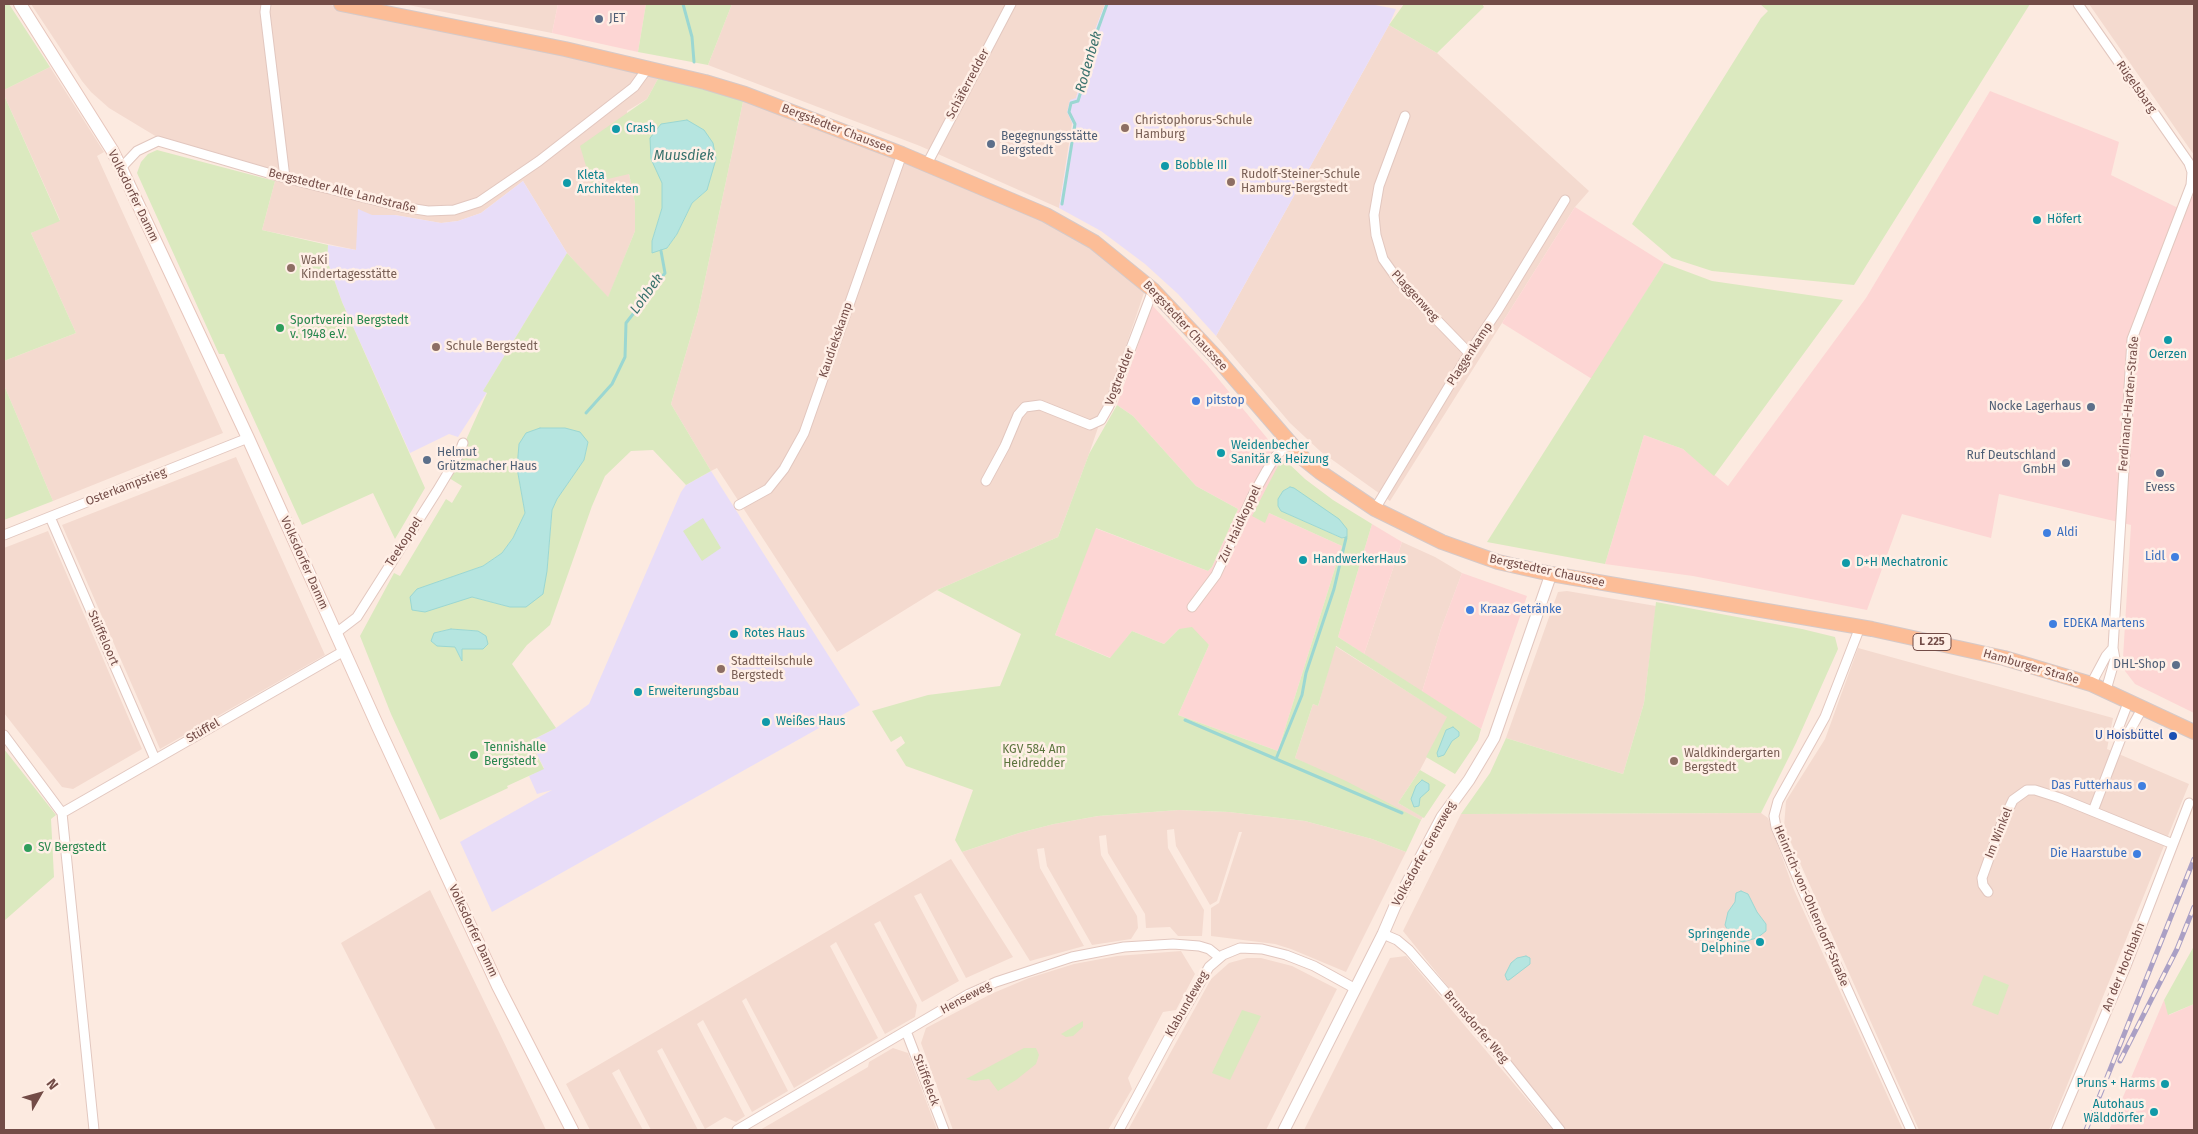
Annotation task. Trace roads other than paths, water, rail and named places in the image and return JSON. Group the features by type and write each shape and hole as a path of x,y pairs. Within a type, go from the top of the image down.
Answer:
{"main road":[{"name":"Volksdorfer Damm","path":"20,4 112,150 121,168 248,438 498,986 572,1130"},
{"name":"Bergstedter Chaussee","path":"341,4 566,49 745,94 928,164 1054,219 1094,242 1153,290 1216,357 1289,443 1320,472 1375,509 1442,542 1489,559 1550,574 1860,627"},
{"name":"Hamburger Straße","path":"1860,627 2004,658 2090,684 2129,700 2194,732"}],"street":[{"path":"266,4 265,12 285,178"},
{"name":"Schäferredder","path":"928,164 1010,4"},
{"name":"Rügelsbarg","path":"2078,4 2192,168"},
{"name":"Bergstedter Alte Landstraße","path":"121,168 137,151 158,141 285,178 402,207 428,211 454,210 479,202 539,161 634,87 647,68"},
{"name":"Plaggenweg","path":"1405,116 1379,186 1374,215 1376,235 1382,259 1398,280 1469,353"},
{"name":"Kaudiekskamp","path":"739,505 768,489 784,469 804,433 902,154"},
{"name":"Ferdinand-Harten-Straße","path":"2106,690 2115,659 2113,648 2132,339 2191,185 2192,168"},
{"name":"Plaggenkamp","path":"1375,509 1469,353 1498,310 1565,200"},
{"name":"Vogtredder","path":"986,481 1005,446 1018,415 1025,407 1040,405 1090,425 1101,420 1109,406 1153,290"},
{"name":"Osterkampstieg","path":"4,535 248,438"},
{"name":"Teekoppel","path":"336,633 357,617 437,491 458,456 463,443"},
{"name":"Zur Haidkoppel","path":"1192,607 1216,576 1253,495 1267,470 1289,443"},
{"name":"Stüffeloort","path":"50,517 155,759"},
{"name":"Volksdorfer Grenzweg","path":"1284,1130 1354,988 1383,934 1395,906 1442,817 1473,775 1494,738 1550,574"},
{"name":"Heinrich-von-Ohlendorff-Straße","path":"1860,627 1825,717 1778,801 1774,816 1776,827 1804,893 1910,1130"},
{"path":"2090,684 2106,656 2113,648"},
{"name":"Stüffel","path":"62,813 344,651"},
{"path":"2121,738 2118,730 2129,700"},
{"path":"2093,811 2121,738 2128,734 2143,707"},
{"path":"4,735 62,813 94,1130"},
{"name":"Im Winkel","path":"1988,892 1983,885 1982,878 2000,825 2013,800 2024,792 2036,790 2173,844"},
{"name":"An der Hochbahn","path":"2056,1130 2126,966 2189,802"},
{"name":"Brunsdorfer Weg","path":"1383,934 1397,940 1409,950 1500,1055 1560,1130"},
{"name":"Henseweg","path":"737,1130 969,994 996,982 1072,957 1124,947 1173,944 1199,946 1210,949 1219,957"},
{"path":"1219,957 1240,948 1262,949 1286,955 1314,966 1354,988"},
{"name":"Klabundeweg","path":"1119,1130 1190,999 1209,967 1219,957"},
{"name":"Stüffeleck","path":"906,1031 944,1130"}],"water":[{"name":"Muusdiek","path":"687,120 704,130 713,143 716,159 707,190 692,203 677,234 667,248 652,253 652,241 662,208 662,183 651,159 650,138 661,124"},
{"path":"540,428 565,428 580,432 588,442 584,460 557,499 552,510 547,571 543,594 526,607 510,607 472,597 425,612 412,610 410,597 417,589 483,566 502,553 513,538 525,513 517,468 519,444 526,433"},
{"path":"1290,487 1339,519 1347,529 1347,537 1342,538 1281,511 1278,506 1278,499 1283,491"},
{"path":"451,629 478,631 486,636 488,644 483,649 462,649 462,661 455,647 437,646 431,641 434,633"},
{"path":"1453,727 1459,732 1459,736 1452,741 1444,755 1438,757 1437,753 1446,730"},
{"path":"1422,780 1429,784 1429,790 1420,798 1419,806 1414,807 1411,799 1416,786"},
{"path":"1741,891 1748,894 1757,912 1766,924 1766,931 1757,938 1742,942 1730,935 1725,925 1728,912 1735,902 1736,893"},
{"path":"1526,956 1530,958 1530,964 1507,980 1505,975 1511,963 1517,958"}],"waterway":[{"name":"Lohbek","path":"683,4 692,37 694,62"},
{"name":"Rodenbek","path":"1062,204 1075,124 1069,112 1071,103 1078,101 1089,65 1089,54 1107,4"},
{"name":"Lohbek","path":"586,413 612,384 625,357 626,323 665,273 661,251"},
{"path":"1276,759 1302,695 1306,673 1334,589 1346,538"},
{"path":"1185,720 1402,813"}],"railway":[{"path":"2086,1130 2194,859"},
{"path":"2120,1061 2177,949 2194,907"}],"place":[{"name":"JET","path":"599,19"},
{"name":"Christophorus-Schule Hamburg","path":"1125,128"},
{"name":"Crash","path":"616,129"},
{"name":"Begegnungsstätte Bergstedt","path":"991,144"},
{"name":"Bobble III","path":"1165,166"},
{"name":"Rudolf-Steiner-Schule Hamburg-Bergstedt","path":"1231,182"},
{"name":"Kleta Architekten","path":"567,183"},
{"name":"Höfert","path":"2037,220"},
{"name":"WaKi Kindertagesstätte","path":"291,268"},
{"name":"Sportverein Bergstedt v. 1948 e.V.","path":"280,328"},
{"name":"Oerzen","path":"2168,340"},
{"name":"Schule Bergstedt","path":"436,347"},
{"name":"pitstop","path":"1196,401"},
{"name":"Nocke Lagerhaus","path":"2091,407"},
{"name":"Weidenbecher Sanitär & Heizung","path":"1221,453"},
{"name":"Helmut Grützmacher Haus","path":"427,460"},
{"name":"Ruf Deutschland GmbH","path":"2066,463"},
{"name":"Evess","path":"2160,473"},
{"name":"Aldi","path":"2047,533"},
{"name":"Lidl","path":"2175,557"},
{"name":"HandwerkerHaus","path":"1303,560"},
{"name":"D+H Mechatronic","path":"1846,563"},
{"name":"Kraaz Getränke","path":"1470,610"},
{"name":"EDEKA Martens","path":"2053,624"},
{"name":"Rotes Haus","path":"734,634"},
{"name":"DHL-Shop","path":"2176,665"},
{"name":"Stadtteilschule Bergstedt","path":"721,669"},
{"name":"Erweiterungsbau","path":"638,692"},
{"name":"Weißes Haus","path":"766,722"},
{"name":"U Hoisbüttel","path":"2173,736"},
{"name":"Tennishalle Bergstedt","path":"474,755"},
{"name":"Waldkindergarten Bergstedt","path":"1674,761"},
{"name":"Das Futterhaus","path":"2142,786"},
{"name":"SV Bergstedt","path":"28,848"},
{"name":"Die Haarstube","path":"2137,854"},
{"name":"Springende Delphine","path":"1760,942"},
{"name":"Pruns + Harms","path":"2165,1084"},
{"name":"Autohaus Wälddörfer","path":"2154,1112"}],"park label":[{"name":"KGV 584 Am Heidredder","path":"1034,757"}]}
